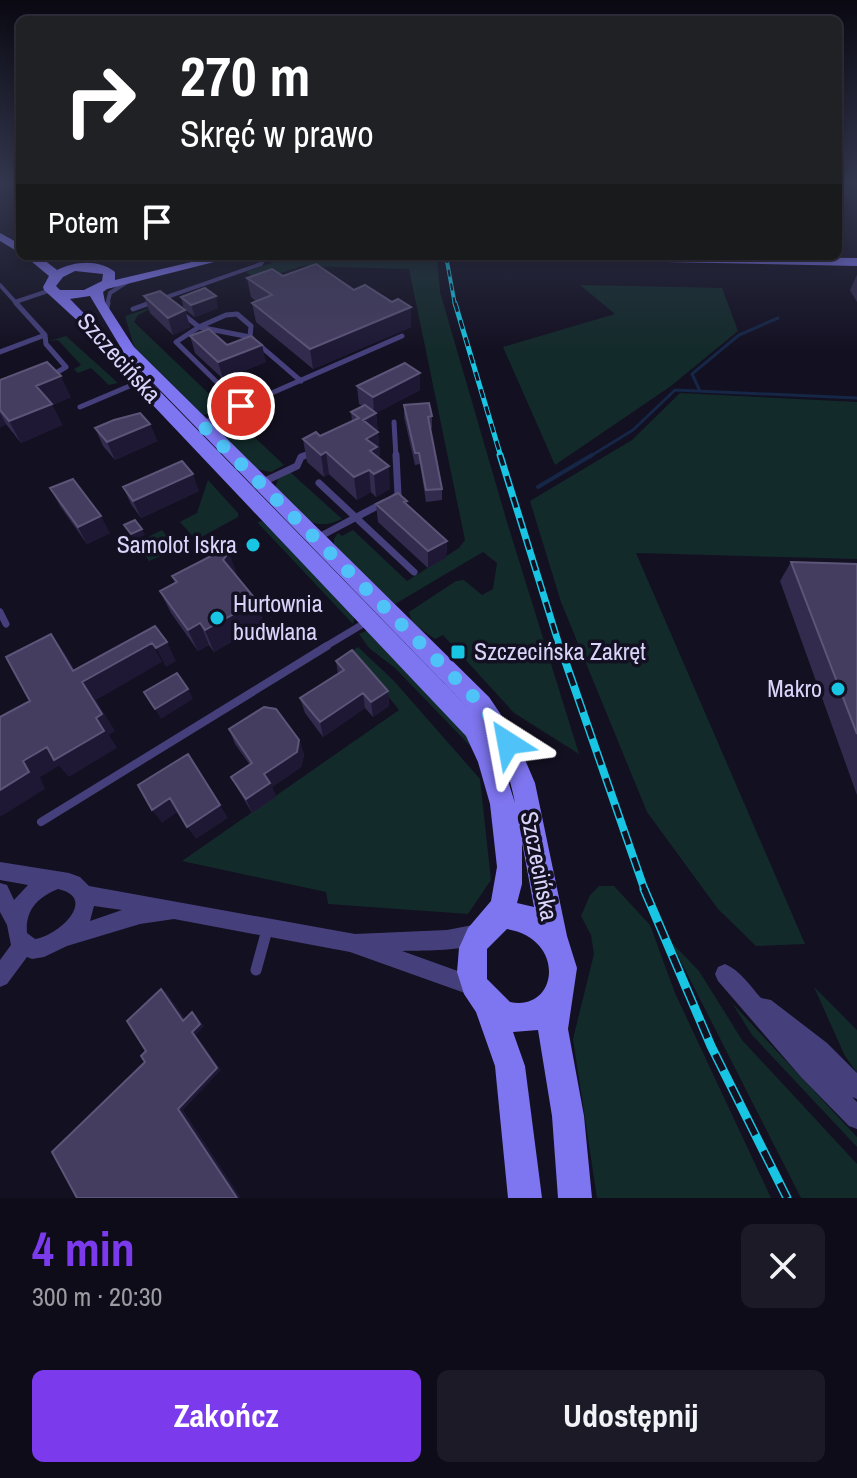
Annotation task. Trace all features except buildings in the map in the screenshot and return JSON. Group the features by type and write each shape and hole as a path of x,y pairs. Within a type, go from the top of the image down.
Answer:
{"main road":[{"name":"Szczecińska","path":"37,260 51,270 55,287 139,382 474,729 497,775 510,864 506,898 487,926"},
{"path":"73,260 87,266 110,268 111,277 100,288"},
{"path":"55,287 76,295 139,276 213,260"},
{"path":"760,260 857,262"},
{"path":"55,287 87,266"},
{"name":"Szczecińska","path":"100,288 94,295 129,350 481,704 499,726 523,783 553,937"},
{"path":"525,1198 510,1066 470,959 487,926 506,915 526,917 553,937 559,948 564,973 557,996 553,1029 568,1116 575,1198"},
{"path":"482,996 497,1011 519,1018 541,1013 557,996"}],"street":[{"path":"0,871 73,884 81,894 83,907 80,918 65,939"},
{"path":"16,923 27,897 36,889 56,881"},
{"path":"0,892 23,945 43,949 140,914 174,909"},
{"path":"81,894 350,942 482,996"},
{"path":"350,942 447,940 487,926"},
{"path":"0,977 23,945"},
{"path":"857,1088 819,1051 732,980 809,1069 857,1118"}],"lane":[{"path":"133,309 261,264 263,260"},
{"path":"106,314 110,293 139,276"},
{"path":"0,285 45,335 46,344 66,367 46,378"},
{"path":"15,302 55,287"},
{"path":"163,299 199,327 250,337 301,381"},
{"path":"241,406 176,342 199,327 226,315 237,314 251,326 250,337"},
{"path":"0,352 45,335"},
{"path":"201,424 402,336"},
{"path":"80,407 139,382"},
{"path":"315,539 398,495 394,422"},
{"path":"261,483 297,466 301,457 315,450"},
{"path":"319,483 414,572"},
{"path":"0,612 6,624"},
{"path":"41,822 369,620"},
{"path":"256,970 268,926"}],"green space":[{"path":"280,260 437,260 440,292 579,754 514,713 443,635 435,639 412,623 409,612 456,581 464,580 482,595 493,589 497,563 483,552 395,604 334,547 338,533 342,536 353,530 407,581 459,548 465,540 409,269 303,266 258,280 246,272"},
{"path":"580,285 722,288 738,331 671,386 555,465 503,347 615,314"},
{"path":"156,306 138,315 134,322 226,410 203,415 134,347 125,316"},
{"path":"66,336 118,383 109,385 91,368 78,373 74,369 81,365 58,340 49,341"},
{"path":"680,393 857,402 857,559 636,553 805,944 756,946 718,909 647,812 561,602 530,501 632,440"},
{"path":"231,415 284,465 271,472 256,469 215,429"},
{"path":"290,472 342,519 321,524 298,512 275,489 278,479"},
{"path":"208,480 238,513 238,517 196,540 180,522 197,513"},
{"path":"262,521 355,612 353,624 257,522"},
{"path":"162,530 177,549 149,561 136,543"},
{"path":"371,631 498,760 503,780 395,668 369,648 359,634"},
{"path":"358,647 394,681 480,779 491,880 468,914 328,904 326,892 182,861 399,710 352,651"},
{"path":"599,886 614,886 650,925 675,993 771,1198 597,1198 573,1039 594,954 591,935 581,916 590,895"},
{"path":"671,942 699,971 742,1040 857,1164 857,1198 801,1198"},
{"path":"814,987 857,1030 857,1073 845,1056"},
{"path":"732,1003 857,1137 857,1147 752,1035"}],"waterway":[{"path":"700,391 692,374 739,335 778,318"},
{"path":"589,457 633,430 675,390 857,398"},
{"path":"538,487 592,455"}],"railway":[{"path":"447,260 455,305"},
{"path":"455,303 501,457"},
{"path":"500,455 560,648"},
{"path":"560,646 645,891"},
{"path":"644,889 711,1046 787,1198"}],"place":[{"name":"Samolot Iskra","path":"253,545"},
{"name":"Hurtownia budwlana","path":"217,618"},
{"name":"Szczecińska Zakręt","path":"458,652"},
{"name":"Makro","path":"838,689"}],"route":[{"path":"241,406 201,424 481,704 508,743"}]}
